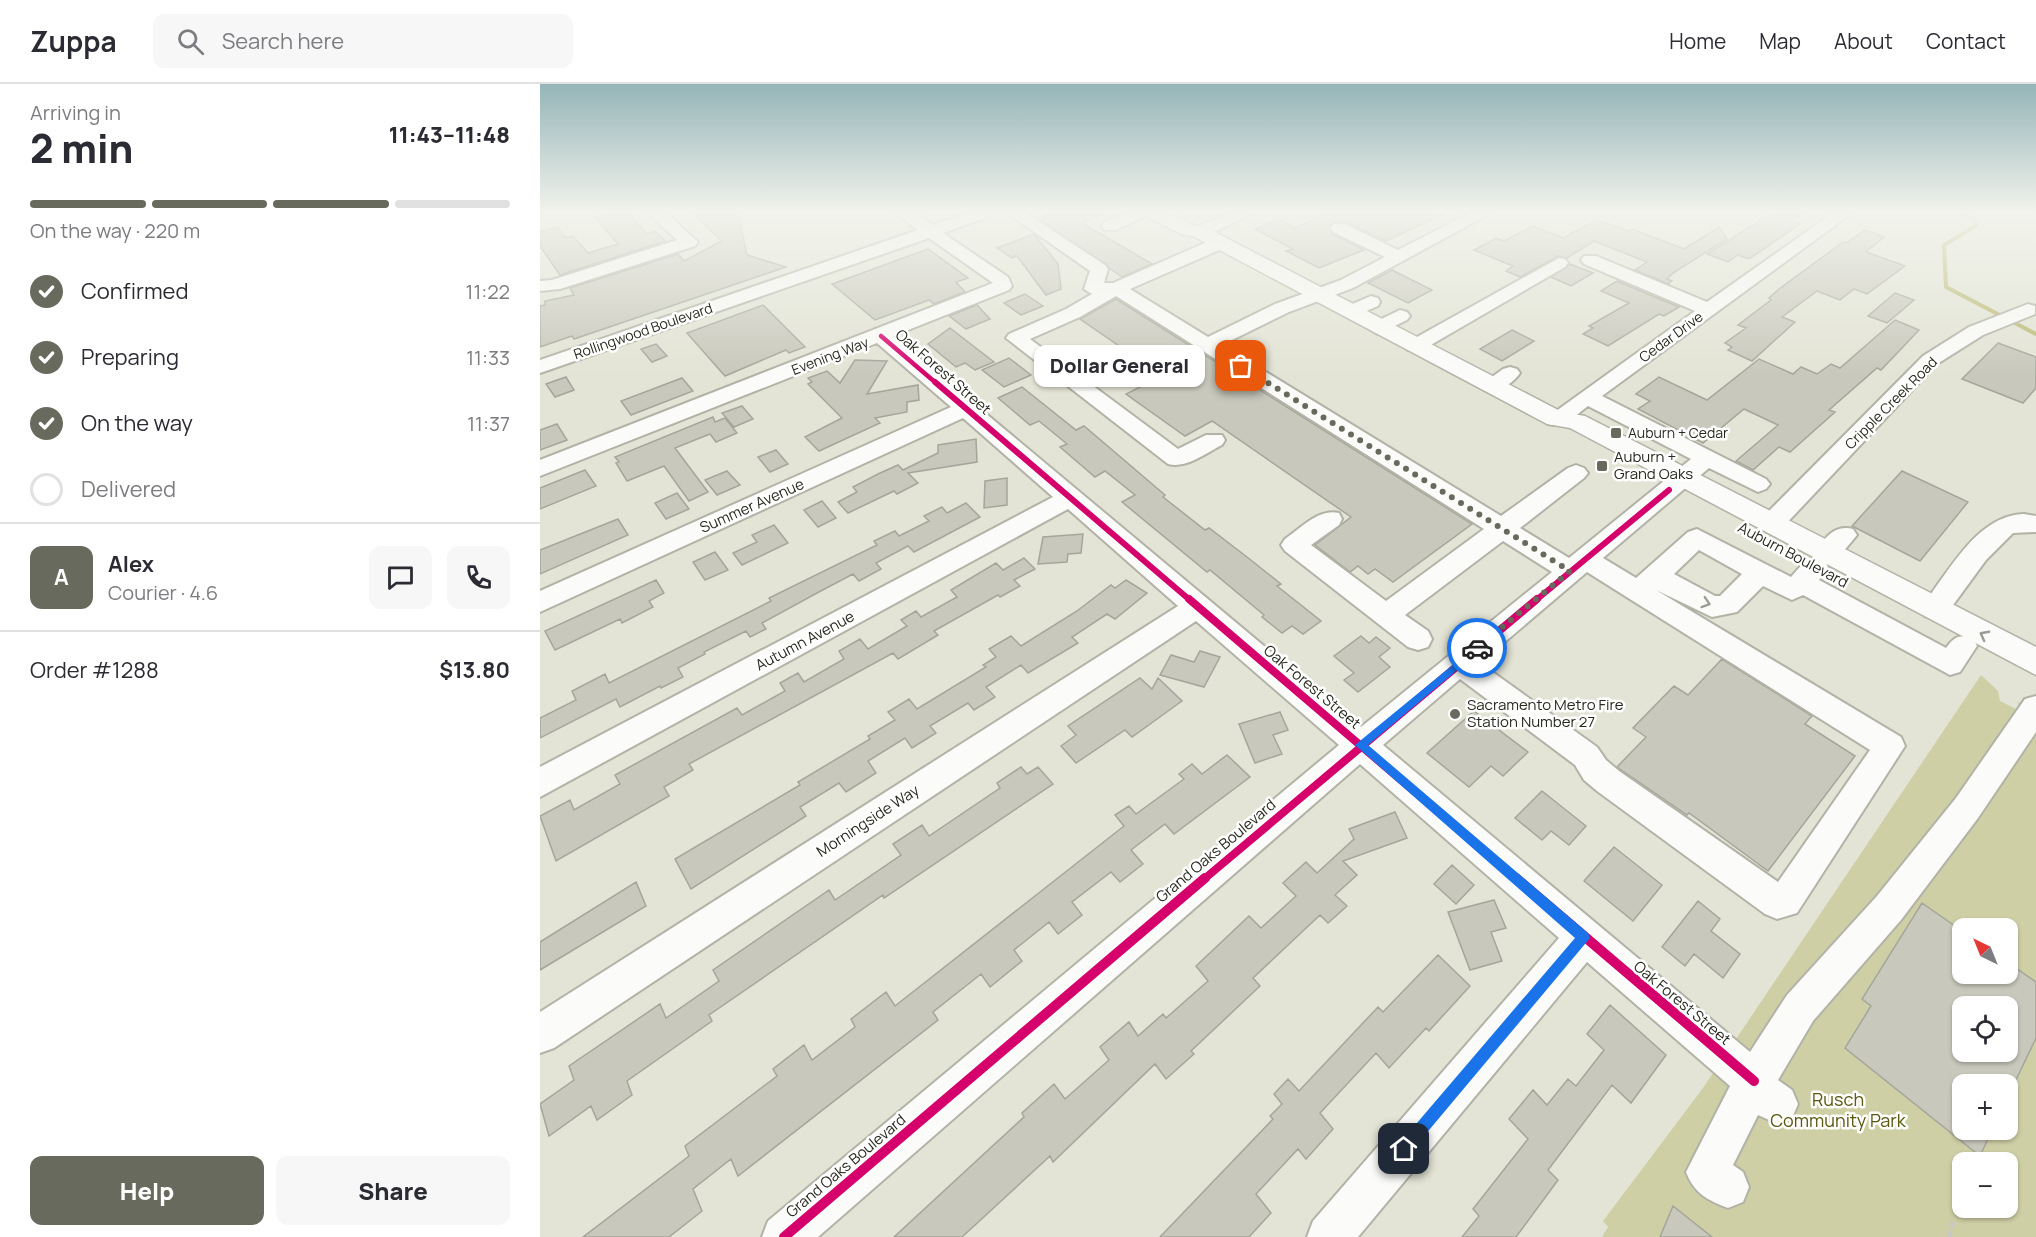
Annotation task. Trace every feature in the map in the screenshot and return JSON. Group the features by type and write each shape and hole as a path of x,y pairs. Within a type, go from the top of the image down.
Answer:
{"main road":[{"name":"Auburn Boulevard","path":"1265,267 1415,346 1500,379 1556,418 1561,430 1676,484 1886,577 1935,609 2036,662"},
{"name":"Auburn Boulevard","path":"1676,484 1747,493 1772,523 1829,552 1963,646 2036,686"}],"street":[{"path":"540,286 554,285 614,267"},
{"name":"Rollingwood Boulevard","path":"540,367 829,267"},
{"name":"Evening Way","path":"540,469 1003,286 1002,281 982,267"},
{"path":"1096,267 1099,269 1093,289 1116,288 1501,528 1578,565 1646,583 1712,607 1728,605 1760,573"},
{"path":"1165,267 1116,288 1072,313 1016,338 1176,459 1214,440"},
{"path":"1207,345 1316,294 1347,284 1379,267"},
{"path":"1415,346 1552,267"},
{"path":"1606,267 1710,310"},
{"name":"Cedar Drive","path":"1556,418 1770,267"},
{"path":"1323,272 1347,284"},
{"path":"1350,312 1371,302"},
{"name":"Cripple Creek Road","path":"1772,523 1930,360 1976,331 2028,310"},
{"path":"1378,327 1400,316"},
{"name":"Oak Forest Street","path":"881,336 965,410 1361,745 1761,1091"},
{"path":"1587,397 1707,458 1747,493"},
{"name":"Summer Avenue","path":"540,602 965,410"},
{"name":"Grand Oaks Boulevard","path":"784,1237 1361,745 1707,458"},
{"path":"1386,615 1576,473"},
{"name":"Autumn Avenue","path":"540,783 1070,498"},
{"path":"1330,519 1294,545 1418,639"},
{"path":"1935,609 1991,538 2006,525 2025,522 2036,524"},
{"path":"1646,583 1697,538 1792,590"},
{"path":"1459,663 1586,756 1595,770 1608,781 1777,902 1785,901 1890,746 1646,583"},
{"name":"Morningside Way","path":"540,1034 1197,607"},
{"path":"1717,1179 1800,1008 1974,812 2008,766 2036,708"},
{"path":"1329,1237 1584,938"}],"path":[{"path":"1949,1237 1953,1222"}],"green space":[{"name":"Rusch Community Park","path":"1981,675 1998,691 2000,701 2018,710 2018,702 2036,712 2036,1237 1602,1237 1608,1227 1603,1221 1703,1088"}],"building":[{"path":"554,267 585,267 560,275"},
{"path":"637,267 786,267 574,339 572,336 540,347 540,306 545,305 545,301 574,295 570,288"},
{"path":"879,267 953,267 968,278 956,282 965,292 934,304 929,300 875,320 832,284"},
{"path":"1025,267 1058,267 1061,289 1046,295"},
{"path":"1107,267 1146,267 1122,277"},
{"path":"1512,267 1538,267 1520,277 1506,271"},
{"path":"1566,267 1577,267 1593,273 1571,286 1551,277"},
{"path":"1640,267 1683,267 1667,279 1672,281 1668,284 1635,270"},
{"path":"1809,267 1904,267 1867,294 1854,289 1840,300 1817,291 1782,317 1795,322 1752,361 1728,350 1732,347 1725,343 1746,328 1738,325 1771,300 1769,298"},
{"path":"1392,270 1432,290 1408,303 1368,283"},
{"path":"1617,281 1679,307 1664,316 1659,314 1608,346 1583,334 1593,328 1589,326 1629,303 1601,291"},
{"path":"1895,293 1914,300 1887,323 1868,316"},
{"path":"1025,294 1043,306 1021,315 1004,303"},
{"path":"1116,299 1472,524 1393,582 1375,569 1368,574 1358,566 1350,572 1315,545 1351,517 1212,421 1185,436 1126,394 1152,381 1128,364 1138,359 1080,319"},
{"path":"763,305 805,347 789,353 786,350 725,376 687,333"},
{"path":"977,305 990,319 966,329 949,316"},
{"path":"1895,320 1919,330 1881,370 1877,368 1829,410 1835,412 1790,452 1779,447 1753,470 1736,461 1778,425 1744,409 1703,443 1638,409 1650,401 1636,394 1659,377 1707,400 1759,359 1793,374 1801,367 1817,374 1831,364 1840,368"},
{"path":"950,328 994,362 975,370 965,363 956,367 928,344"},
{"path":"1512,330 1534,341 1502,361 1480,349"},
{"path":"1998,343 2036,357 2036,388 2023,403 1962,379"},
{"path":"656,344 667,356 652,362 641,349"},
{"path":"1009,358 1031,375 1004,387 982,370"},
{"path":"855,360 887,361 867,394 918,385 919,400 907,402 907,412 875,418 880,423 819,451 805,437 842,418 808,384 812,382 808,378 827,371 840,383"},
{"path":"566,377 574,390 555,397 546,384"},
{"path":"682,378 693,391 631,415 621,401"},
{"path":"1022,387 1076,430 1084,426 1165,495 1163,497 1205,530 1209,528 1247,557 1281,584 1277,586 1321,621 1303,634 1292,626 1282,633 1210,570 1207,572 1122,502 1135,495 1105,471 1095,477 1060,447 1067,444 1039,421 1030,425 998,398"},
{"path":"742,406 753,419 734,427 722,413"},
{"path":"713,417 715,422 725,418 737,433 716,442 710,434 675,448 708,492 689,501 664,466 627,481 616,463 619,462 615,457"},
{"path":"557,424 567,440 540,450 540,430"},
{"path":"976,439 977,462 908,473 918,483 897,494 894,491 848,513 838,502 857,492 853,487 878,474 898,465 903,470 938,453 938,445"},
{"path":"776,450 788,464 770,472 758,457"},
{"path":"585,470 596,486 540,509 540,488"},
{"path":"727,471 740,485 717,495 705,480"},
{"path":"1902,471 1968,502 1920,561 1852,526"},
{"path":"1007,478 1007,505 984,508 985,481"},
{"path":"677,493 689,509 666,519 655,503"},
{"path":"822,501 836,518 818,527 804,510"},
{"path":"966,503 980,517 914,552 908,546 876,563 881,569 859,581 853,574 762,623 766,629 750,637 746,631 704,652 705,654 678,668 683,677 620,707 616,699 540,738 540,718 576,700 572,691 605,674 609,683 771,601 769,598 877,545 874,541 895,531 899,536 929,521 924,516 942,507 947,513"},
{"path":"618,519 628,535 540,574 540,550"},
{"path":"774,525 788,543 742,565 733,553 757,542 752,535"},
{"path":"1083,534 1081,553 1068,554 1067,562 1038,564 1043,537"},
{"path":"715,552 728,570 705,580 693,562"},
{"path":"1024,558 1035,569 1014,580 1020,586 1000,597 998,595 934,631 938,635 898,659 893,653 689,764 693,770 664,787 669,796 556,861 540,816 570,800 574,810 620,784 615,775 737,708 742,715 785,691 780,683 798,673 804,682 844,659 839,651 860,639 868,649 907,626 901,620 916,611 921,617 957,597 951,590 996,563 1003,570"},
{"path":"656,580 664,593 649,601 653,607 622,623 620,619 555,650 545,631"},
{"path":"1126,580 1147,593 1115,619 1107,614 1072,637 1078,643 1028,673 1021,665 986,687 995,697 974,710 968,703 930,726 936,733 912,748 905,738 868,761 876,773 846,792 839,783 800,807 806,816 691,889 675,859 800,785 798,782 870,739 868,736 895,720 888,712 909,699 917,709 986,667 983,665 996,657 989,649 1011,636 1021,646 1077,611 1111,585 1115,588"},
{"path":"1361,636 1369,643 1376,637 1390,648 1379,657 1390,667 1358,692 1344,680 1354,673 1334,656"},
{"path":"1200,651 1220,657 1204,687 1160,675 1171,655 1194,662"},
{"path":"1722,659 1812,716 1805,724 1855,756 1768,871 1689,813 1687,815 1617,767 1646,737 1633,728 1674,686 1688,695"},
{"path":"1140,678 1152,689 1158,678 1182,701 1132,737 1125,730 1076,763 1061,746 1076,735 1068,726"},
{"path":"1474,711 1528,752 1503,776 1491,766 1469,787 1427,753"},
{"path":"1280,712 1288,730 1273,735 1282,754 1255,763 1239,724"},
{"path":"1227,755 1250,777 1174,834 1165,824 1131,850 1143,864 1120,882 1111,872 1072,902 1082,915 1058,934 1049,922 1014,950 1022,961 990,987 981,974 933,1012 938,1020 738,1176 731,1159 693,1189 702,1211 669,1237 583,1237 689,1156 685,1146 777,1076 773,1069 804,1045 812,1060 855,1027 851,1019 886,992 895,1006 1124,826 1115,815 1129,806 1136,814 1184,779 1179,774 1192,764 1202,774"},
{"path":"1021,767 1027,774 1038,767 1053,784 884,898 883,895 709,1015 712,1021 627,1081 632,1095 597,1120 591,1106 549,1136 540,1104 574,1080 569,1066 660,1004 666,1018 719,981 713,970 829,890 835,900 901,855 893,844 922,825 929,836 1000,788 997,783"},
{"path":"1542,791 1586,826 1569,845 1551,831 1542,840 1515,818"},
{"path":"1395,812 1407,838 1343,861 1357,875 1335,895 1347,906 1328,923 1320,915 1253,978 1260,986 1191,1051 1194,1054 1166,1079 1155,1064 1053,1162 1050,1156 962,1237 894,1237 1024,1117 1022,1113 1054,1084 1065,1099 1109,1060 1100,1047 1129,1022 1138,1036 1163,1014 1166,1018 1208,981 1196,966 1249,916 1261,928 1296,896 1283,883 1306,862 1317,873 1354,839 1349,829"},
{"path":"1614,847 1662,885 1633,921 1584,881"},
{"path":"1452,865 1474,885 1456,904 1434,884"},
{"path":"636,882 646,906 540,970 540,942"},
{"path":"1494,900 1506,928 1491,932 1502,961 1470,970 1448,912"},
{"path":"1698,901 1720,919 1711,931 1740,954 1723,978 1694,954 1685,966 1662,947"},
{"path":"1922,903 1952,924 1952,984 2018,984 2018,970 2036,982 2036,1038 2018,1076 1952,1074 1952,1134 1845,1048 1871,1006 1862,999"},
{"path":"1438,955 1470,986 1429,1031 1426,1028 1389,1068 1376,1053 1320,1113 1333,1129 1306,1159 1298,1149 1256,1194 1271,1213 1249,1237 1160,1237 1273,1119 1270,1116 1282,1104 1274,1094 1288,1079 1299,1091 1378,1007 1383,1012"},
{"path":"1610,1005 1666,1055 1631,1103 1612,1085 1548,1170 1558,1180 1516,1237 1462,1237 1479,1216 1473,1209 1528,1139 1509,1119 1533,1090 1547,1105 1568,1079 1576,1086 1604,1050 1587,1034"},
{"path":"1960,1140 1987,1140 1982,1152 1975,1152"},
{"path":"1673,1206 1712,1237 1660,1237"}],"waterway":[{"path":"1945,267 1946,287 2036,334"}],"cycle path":[{"path":"881,336 1754,1081"},
{"path":"784,1237 1361,745 1669,490"}],"way so far":[{"path":"1241,366 1570,571 1477,648"}],"place":[{"name":"Dollar General","path":"1241,366"},
{"name":"Auburn + Cedar","path":"1616,433"},
{"name":"Auburn + Grand Oaks","path":"1602,466"},
{"name":"Sacramento Metro Fire Station Number 27","path":"1455,714"}],"route":[{"path":"1404,1149 1584,938 1361,745 1477,648"}]}
